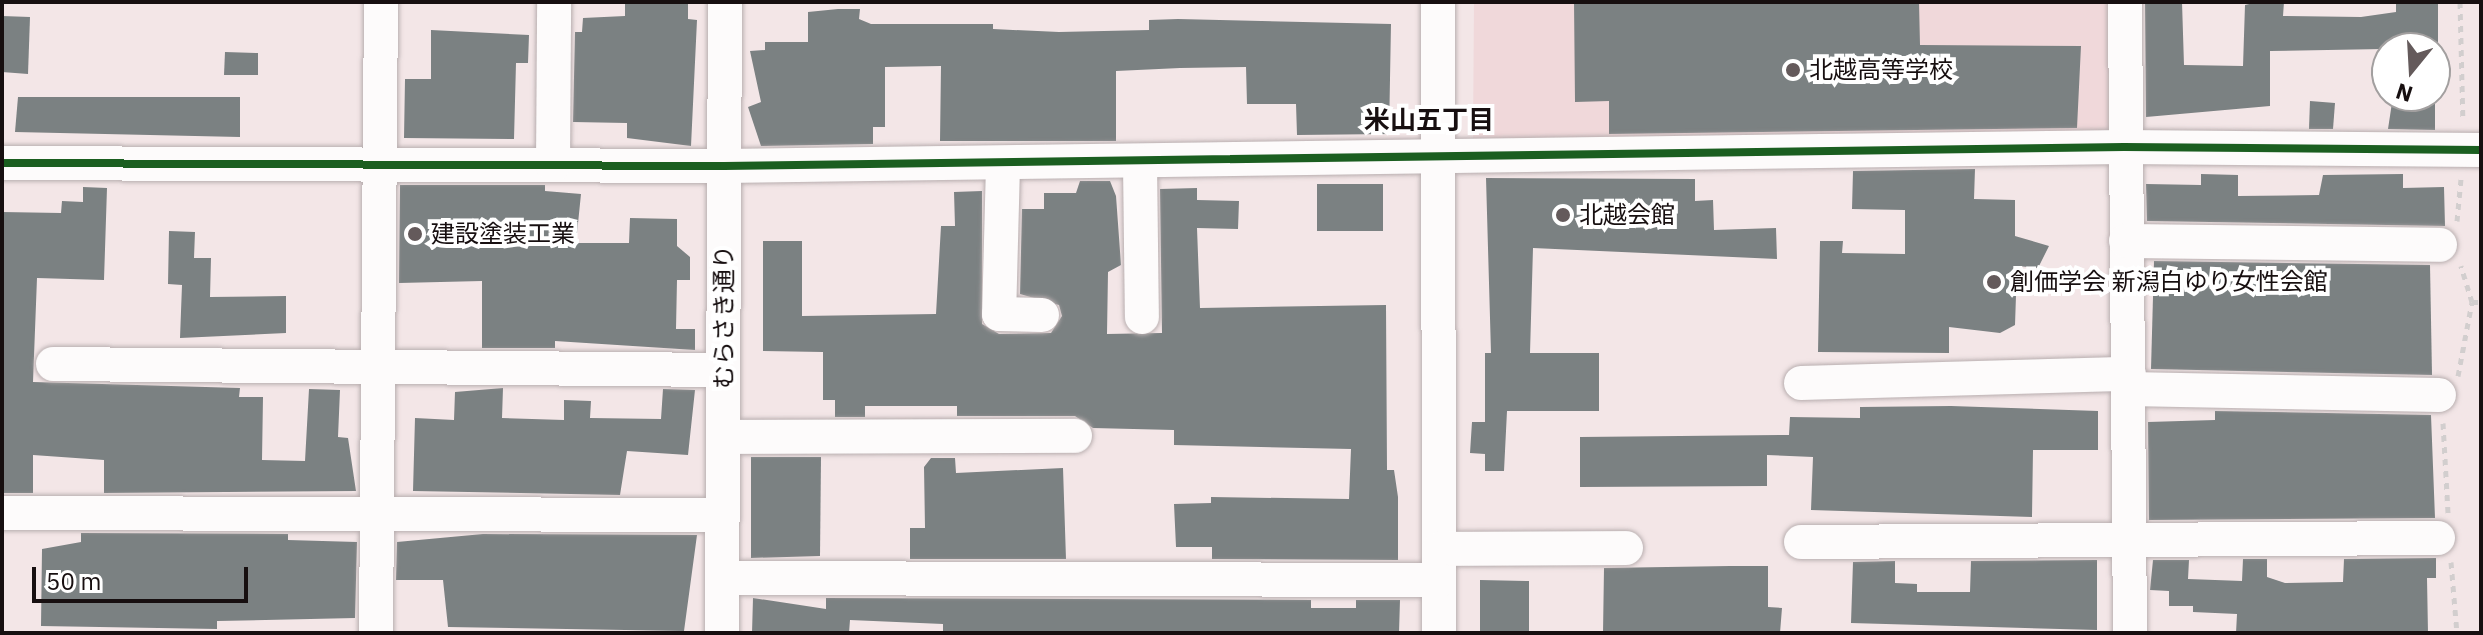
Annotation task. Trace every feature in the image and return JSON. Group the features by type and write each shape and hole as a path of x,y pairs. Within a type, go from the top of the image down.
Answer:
{"street":[{"path":"376,633 381,2"},
{"path":"553,165 554,2"},
{"name":"むらさき通り","path":"722,633 725,2"},
{"path":"1438,2 1439,633"},
{"path":"2125,2 2124,147 2132,534 2130,633"},
{"path":"2,163 1003,165 2124,147 2472,150"},
{"path":"1140,163 1142,317"},
{"path":"1003,165 999,314 1042,315"},
{"path":"2126,241 2440,245"},
{"path":"53,364 723,370"},
{"path":"1801,383 2129,382 2439,395"},
{"path":"723,437 1075,436"},
{"path":"2,513 723,515"},
{"path":"1801,542 2132,534 2438,538"},
{"path":"723,578 1439,565 1626,548"}],"path":[{"path":"2460,2 2472,150"},
{"path":"2472,302 2481,302"}],"shaded area":[{"name":"北越高等学校","path":"1474,2 2114,2 2113,138 1473,139"}],"building":[{"path":"625,2 688,2 688,19 697,20 691,146 627,138 627,123 573,122 575,32 582,32 583,18 625,16"},
{"name":"北越高等学校","path":"1574,2 1919,2 1920,45 2081,46 2077,128 1609,134 1609,101 1575,102"},
{"path":"2145,2 2182,2 2184,65 2243,66 2245,5 2284,2 2283,16 2361,17 2396,12 2396,2 2438,2 2438,32 2371,32 2371,49 2270,51 2270,106 2146,117"},
{"path":"860,9 859,19 871,24 993,24 993,29 1059,32 1149,30 1149,20 1178,19 1391,24 1389,134 1297,135 1296,104 1247,104 1246,67 1180,68 1116,71 1116,141 940,141 941,66 885,67 885,127 873,127 873,144 761,146 748,107 761,102 750,51 765,50 765,42 808,42 808,12"},
{"path":"2,16 30,17 28,74 2,72"},
{"path":"431,30 529,35 528,63 516,63 514,139 404,138 405,79 431,79"},
{"path":"225,52 258,53 258,75 224,75"},
{"path":"18,97 240,97 240,137 15,132"},
{"path":"2310,101 2335,103 2333,129 2309,129"},
{"path":"2391,112 2435,112 2435,130 2388,129"},
{"path":"1975,169 1974,199 2015,200 2015,236 2049,246 2038,268 2017,266 2015,325 2000,333 1949,327 1949,353 1818,352 1820,241 1843,241 1842,253 1905,254 1905,210 1852,209 1853,171"},
{"path":"2201,174 2238,175 2238,196 2319,195 2323,175 2403,174 2403,188 2444,187 2445,226 2147,221 2146,184 2201,185"},
{"path":"1486,178 1695,179 1695,201 1713,200 1714,230 1776,228 1777,259 1533,248 1530,353 1599,353 1599,411 1507,411 1504,471 1485,471 1485,454 1470,453 1472,422 1485,422 1485,353 1491,353"},
{"path":"1080,181 1110,181 1116,196 1121,265 1108,272 1107,334 1162,333 1160,189 1197,188 1197,200 1239,201 1238,229 1197,228 1200,308 1386,305 1387,470 1394,470 1398,497 1398,560 1212,559 1212,547 1176,547 1174,504 1211,503 1211,497 1349,499 1351,449 1174,445 1174,430 1093,428 1075,416 957,416 957,406 865,406 865,417 835,417 835,400 823,400 823,352 763,351 763,241 802,241 802,316 936,314 941,226 955,226 954,192 982,191 982,324 999,334 1051,333 1062,316 1059,305 1020,294 1022,209 1044,209 1044,193 1076,193"},
{"path":"1317,184 1383,184 1383,231 1317,231"},
{"path":"400,185 545,185 545,191 581,194 576,243 629,243 630,218 677,219 677,246 690,257 690,280 677,280 676,329 695,329 695,350 555,341 555,348 482,348 482,281 399,283"},
{"path":"83,187 107,188 104,280 37,278 33,382 240,388 239,397 263,397 262,460 305,461 309,389 340,390 338,437 348,438 356,491 104,493 104,460 33,455 33,493 2,493 2,212 61,213 62,201 83,202"},
{"path":"169,231 195,232 194,258 211,258 210,297 286,296 286,333 180,338 182,285 168,284"},
{"path":"2154,261 2430,265 2432,375 2151,369"},
{"path":"503,388 502,418 564,420 564,400 591,401 590,418 661,419 663,389 695,390 688,455 627,451 620,495 413,491 415,418 454,420 455,392"},
{"path":"1951,406 2098,411 2098,450 2033,450 2032,517 1811,510 1813,457 1767,455 1767,486 1580,487 1580,437 1789,435 1790,417 1860,418 1860,407"},
{"path":"2215,411 2431,415 2435,518 2149,520 2148,422 2215,420"},
{"path":"751,457 821,457 820,556 751,558"},
{"path":"931,458 955,458 956,473 1063,468 1066,559 910,559 910,528 925,528 924,467"},
{"path":"81,533 288,534 288,540 357,542 355,618 217,621 217,629 41,626 42,549 81,542"},
{"path":"483,534 697,535 684,631 448,627 443,580 396,580 397,542"},
{"path":"2436,558 2436,578 2427,578 2428,633 2236,633 2237,614 2193,612 2193,606 2169,606 2169,591 2150,590 2153,560 2189,560 2188,579 2242,581 2243,559 2267,559 2267,577 2285,583 2343,582 2344,559"},
{"path":"2097,560 2097,630 1851,623 1853,562 1895,561 1895,583 1917,584 1917,592 1970,592 1971,561"},
{"path":"1768,566 1768,607 1782,608 1780,633 1603,633 1604,568"},
{"path":"1480,580 1529,581 1529,633 1480,633"},
{"path":"753,598 826,609 826,598 1311,600 1311,608 1356,608 1356,600 1400,600 1399,633 943,633 943,624 850,620 849,633 752,633"}],"cycle path":[{"path":"2,163 724,166 2124,147 2481,150"}],"place":[{"name":"北越高等学校","path":"1793,70"},
{"name":"北越会館","path":"1563,215"},
{"name":"建設塗装工業","path":"415,234"},
{"name":"創価学会 新潟白ゆり女性会館","path":"1994,282"}],"district":[{"name":"米山五丁目","path":"1429,120"}]}
